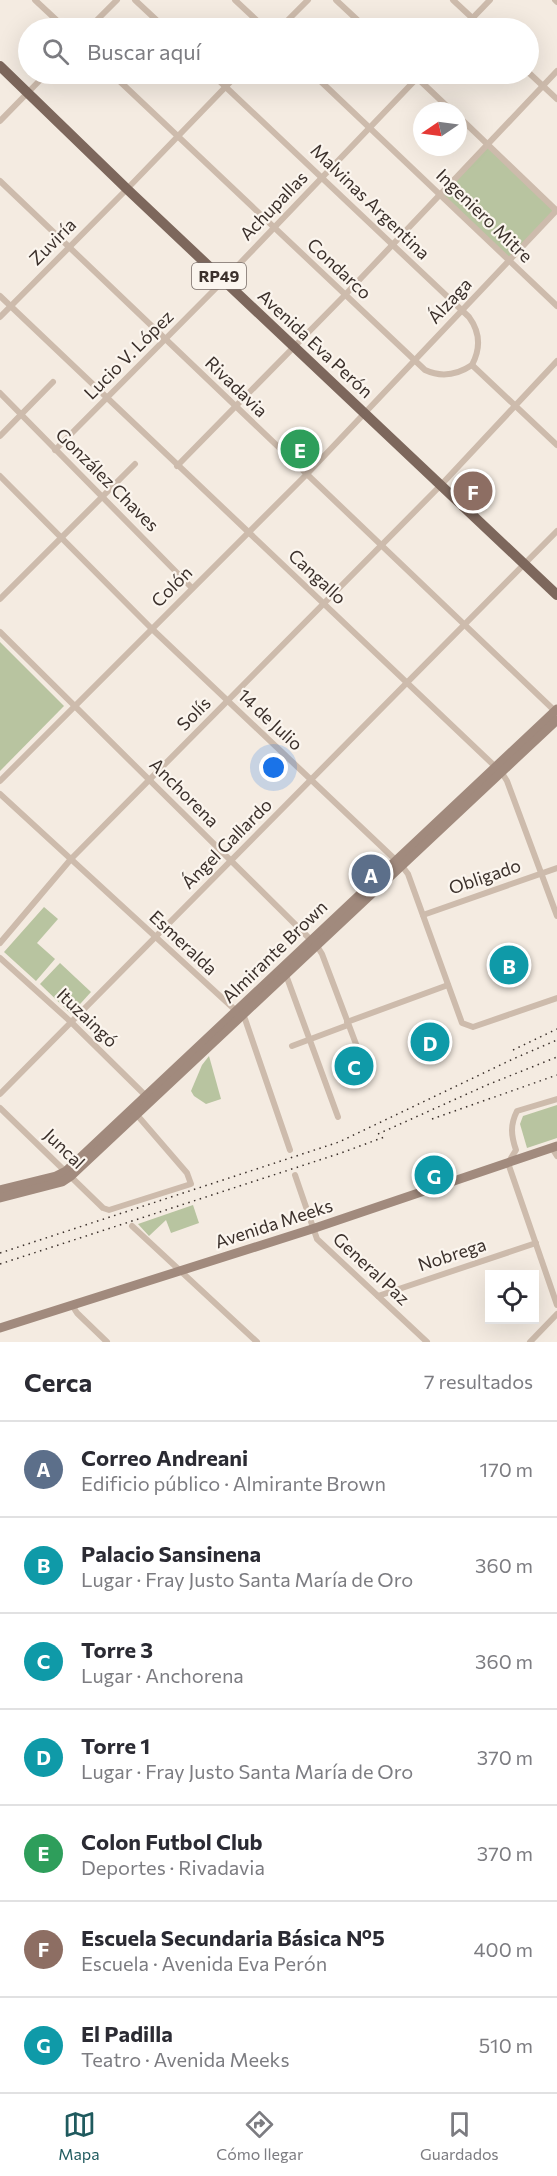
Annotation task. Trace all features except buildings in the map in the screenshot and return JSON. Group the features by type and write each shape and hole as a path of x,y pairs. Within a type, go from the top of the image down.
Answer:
{"main road":[{"name":"Avenida Eva Perón","path":"0,66 18,83"},
{"name":"Avenida Eva Perón","path":"19,84 293,347 557,595"},
{"name":"Almirante Brown","path":"0,1198 62,1182 68,1173 499,771 556,714"},
{"name":"Almirante Brown","path":"240,1014 286,975 314,944"},
{"name":"Almirante Brown","path":"0,1191 68,1173 137,1115 149,1099"},
{"name":"Avenida Meeks","path":"0,1328 312,1229 508,1163 555,1150"}],"street":[{"path":"35,0 54,18"},
{"path":"99,18 117,0"},
{"path":"135,0 154,18"},
{"path":"236,0 255,18"},
{"path":"290,18 308,0"},
{"path":"336,0 355,18"},
{"path":"453,0 473,18 490,0"},
{"path":"177,466 345,295 557,71"},
{"path":"539,82 557,99"},
{"path":"0,121 36,84"},
{"name":"Condarco","path":"123,84 425,370 444,375 458,372 472,364"},
{"name":"Malvinas Argentina","path":"223,84 462,310 474,324 479,339 478,353 472,364"},
{"name":"Zuviría","path":"0,317 229,84"},
{"name":"Ingeniero Mitre","path":"324,84 557,306"},
{"name":"Achupallas","path":"224,280 409,84"},
{"path":"426,84 443,102"},
{"path":"467,125 557,210"},
{"name":"Rivadavia","path":"0,181 556,714"},
{"name":"Álzaga","path":"365,414 557,210"},
{"name":"Lucio V. López","path":"55,450 224,280"},
{"name":"Cangallo","path":"0,296 499,771 507,781 557,916"},
{"name":"Solís","path":"0,943 71,859 441,485 557,361"},
{"path":"472,364 557,445"},
{"path":"0,436 53,382"},
{"name":"González Chaves","path":"0,393 192,588"},
{"name":"Colón","path":"0,781 365,414"},
{"path":"0,599 135,464"},
{"name":"14 de Julio","path":"0,476 151,628 399,863 408,874 462,1023 473,1027 557,998"},
{"name":"Ángel Gallardo","path":"0,1094 557,531"},
{"name":"Anchorena","path":"0,632 314,944 322,954 359,1052"},
{"name":"Esmeralda","path":"0,794 248,1023 290,1150"},
{"name":"Obligado","path":"423,915 557,868"},
{"name":"Ituzaingó","path":"0,958 71,1022 149,1099"},
{"path":"286,975 338,1117"},
{"path":"292,1046 448,985"},
{"path":"557,1099 517,1111 512,1122 512,1136 516,1150 508,1163 557,1305"},
{"name":"Juncal","path":"0,1108 103,1208 109,1210 189,1185 192,1182 187,1173 137,1115"},
{"name":"General Paz","path":"295,1175 317,1239 427,1342"},
{"path":"132,1226 257,1342"},
{"name":"Nobrega","path":"378,1296 536,1243"},
{"path":"72,1305 77,1313 107,1342"},
{"path":"530,1342 557,1314"}],"green space":[{"path":"487,144 557,210 509,260 439,194"},
{"path":"0,642 64,706 0,771"},
{"path":"44,907 58,919 37,943 55,959 36,981 4,952"},
{"path":"60,963 91,992 71,1014 40,984"},
{"path":"209,1056 221,1099 206,1104 194,1096 191,1091 202,1065"},
{"path":"557,1105 557,1138 527,1148 520,1124 523,1116"},
{"path":"193,1205 199,1223 171,1233 166,1220 149,1236 138,1224"}],"railway":[{"path":"513,1050 557,1029"},
{"path":"0,1253 339,1142 557,1040"},
{"path":"378,1134 487,1085 557,1057"},
{"path":"432,1119 557,1075"},
{"path":"0,1264 387,1136"}],"place":[{"name":"Colon Futbol Club","path":"300,449"},
{"name":"Escuela Secundaria Básica Nº5","path":"473,491"},
{"name":"Correo Andreani","path":"371,874"},
{"name":"Palacio Sansinena","path":"509,965"},
{"name":"Torre 1","path":"430,1042"},
{"name":"Torre 3","path":"354,1066"},
{"name":"El Padilla","path":"434,1175"}]}
